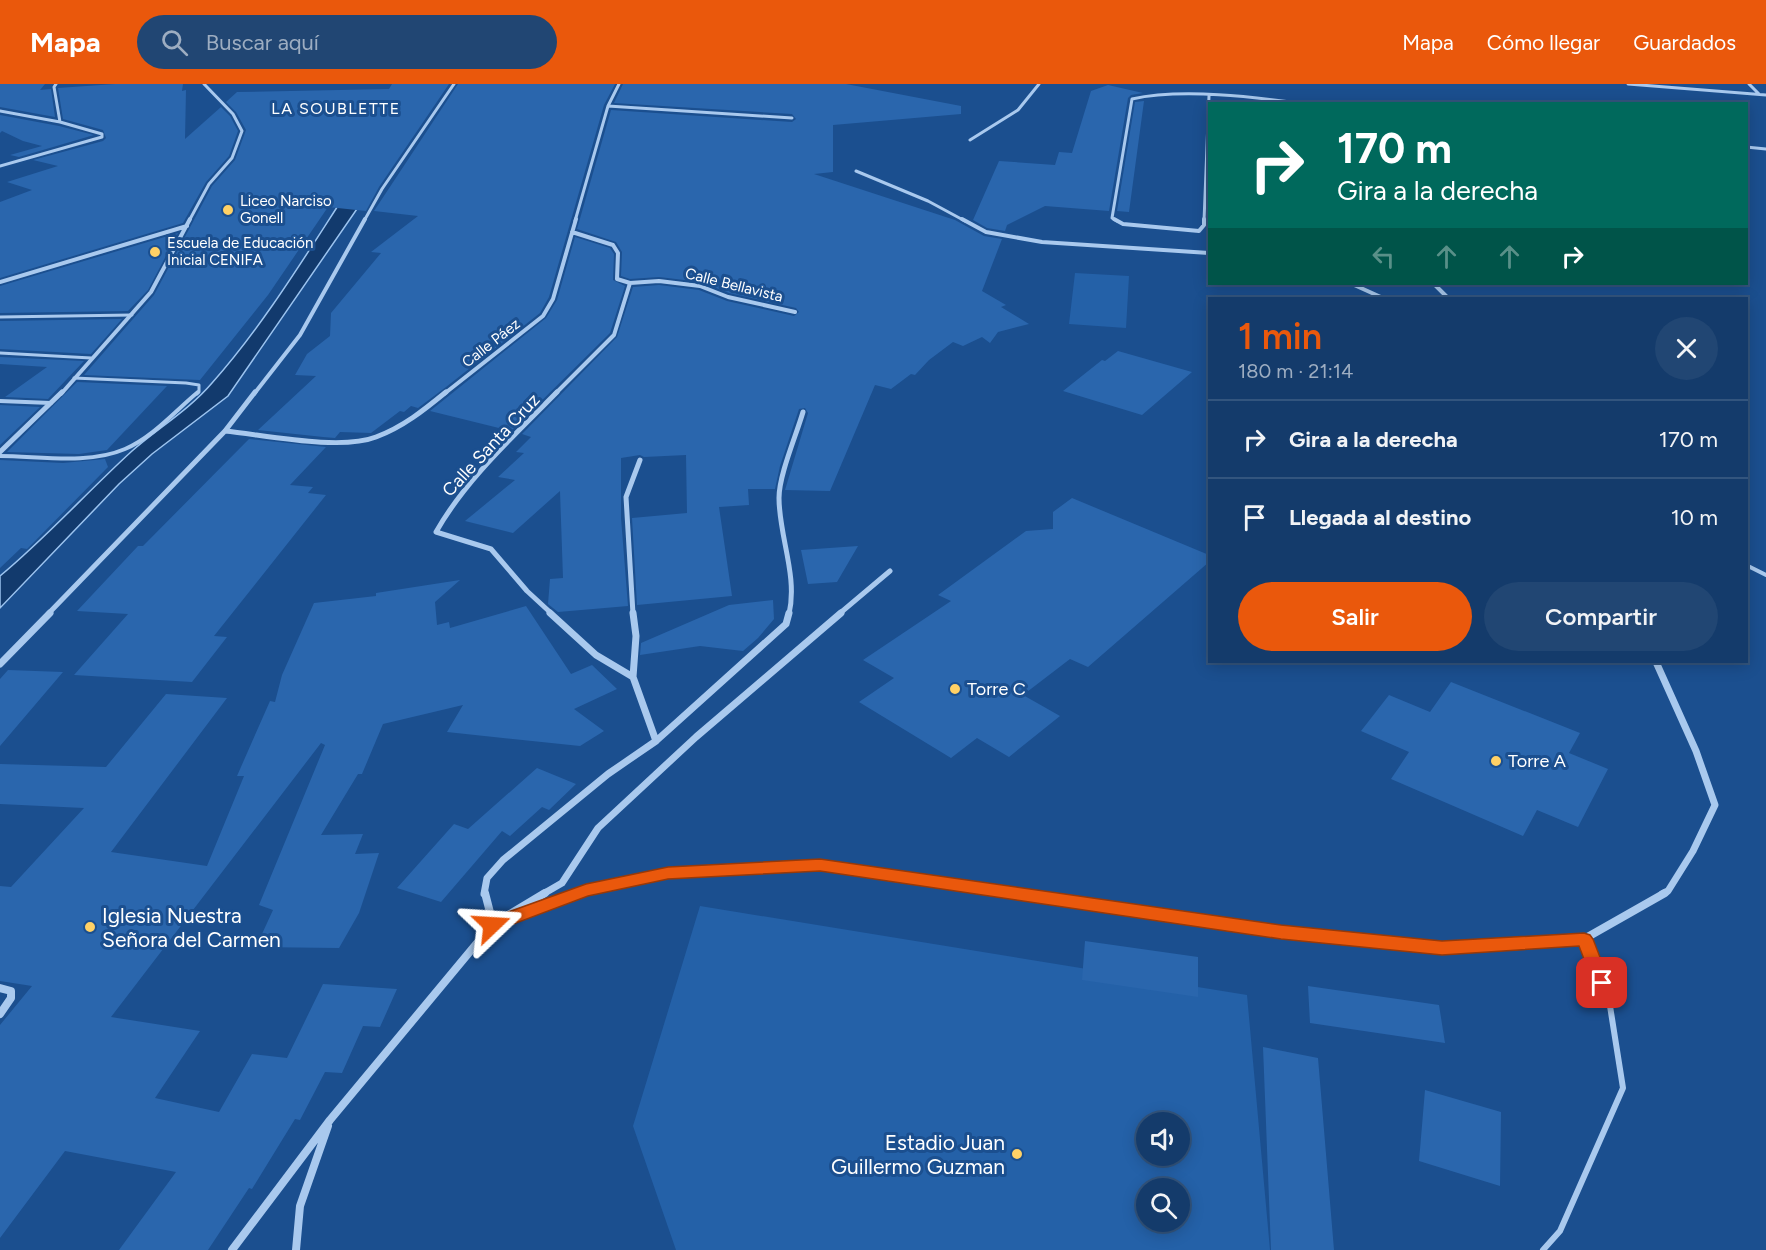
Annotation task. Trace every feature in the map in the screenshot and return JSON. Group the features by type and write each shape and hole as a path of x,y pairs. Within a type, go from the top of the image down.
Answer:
{"street":[{"path":"56,84 54,87 60,122"},
{"path":"0,454 53,403 151,292 208,184 232,158 242,131 232,114 204,84"},
{"path":"0,664 225,431 300,335 382,189 454,84"},
{"name":"Calle Páez","path":"225,431 316,442 351,443 374,438 405,424 441,394 501,352 543,316 553,299 608,106 619,84"},
{"path":"970,140 1002,123 1035,94 1039,84"},
{"path":"1628,84 1766,95"},
{"path":"1749,84 1759,94"},
{"path":"1208,122 1204,225 1198,231 1123,224 1112,218 1132,99 1170,94 1292,102"},
{"path":"1209,96 1209,102"},
{"path":"608,106 792,118"},
{"path":"0,111 60,122 102,134 102,137 0,166"},
{"path":"1748,147 1766,149"},
{"path":"856,171 928,201 986,232 1042,242 1208,254"},
{"path":"0,282 187,226"},
{"path":"572,232 613,245 618,253 617,279 630,283"},
{"name":"Calle Bellavista","path":"630,283 659,281 700,286 728,297 795,312"},
{"name":"Calle Santa Cruz","path":"630,283 614,335 491,459 445,516 436,532 491,549 527,591 596,655 633,677"},
{"path":"1354,285 1381,297"},
{"path":"1435,285 1447,297"},
{"path":"492,925 484,896 487,878 503,860 608,774 656,741 786,624 791,611 786,548 779,500 782,469 791,452 803,412"},
{"path":"640,460 626,496 630,596 636,636 633,677 656,741"},
{"path":"232,1250 330,1120 492,925 562,883 598,828 696,737 890,571"},
{"path":"492,925 586,891 668,873 820,865 1281,932 1442,948 1584,939 1668,891 1693,851 1715,805 1696,751 1656,663"},
{"path":"0,988 11,991 11,998 0,1014"},
{"path":"296,1250 300,1206 330,1120"}],"lane":[{"path":"0,317 132,315"},
{"path":"0,353 91,358"},
{"path":"0,454 106,455 126,448 144,437 199,392 199,386 186,383 75,378"},
{"path":"0,401 53,403"},
{"path":"1748,566 1766,575"},
{"path":"1543,1250 1560,1231 1623,1088 1610,1006 1584,939"}],"shaded area":[{"path":"356,178 359,206 228,396 152,454 119,484 0,608 0,576 132,451 212,383 270,309"},
{"path":"1075,273 1129,276 1126,328 1069,324"},
{"path":"700,906 1247,995 1270,1250 676,1250 633,1126"}],"building":[{"path":"0,84 45,84 40,90 51,89 55,117 0,107"},
{"path":"115,84 183,84 182,91 186,90 185,139 221,107 230,116 238,131 229,156 206,182 183,223 0,278 0,202 32,190 7,182 58,166 33,160 103,141 106,138 103,130 63,119 58,88"},
{"path":"392,84 449,84 379,187 366,211 328,207 268,295 200,380 84,375 154,295 212,186 235,160 246,130 236,112 226,102 237,92 389,89"},
{"path":"458,84 615,84 604,105 549,297 540,313 418,408 411,406 404,412 400,411 371,433 340,432 335,438 258,430 316,376 295,375 307,354 330,336 331,313 381,253 371,252 418,216 374,211"},
{"path":"623,84 846,84 961,106 961,114 833,125 833,172 814,174 955,220 984,236 1002,239 982,291 1006,305 1001,307 1029,324 998,332 990,343 982,337 963,346 953,342 929,360 915,375 911,374 891,389 875,385 830,491 785,490 808,413 805,408 799,409 780,466 775,489 748,489 749,505 719,507 732,596 637,605 632,518 687,513 686,455 644,457 640,455 621,458 621,518 628,606 558,612 548,604 550,579 563,578 560,491 513,533 465,521 515,480 498,477 524,453 516,452 531,437 522,434 617,337 633,287 659,285 699,290 727,301 794,316 799,312 796,308 729,293 701,282 659,277 630,279 621,276 622,252 616,242 577,229 611,110 792,122 796,119 792,114 614,103"},
{"path":"1108,85 1143,93 1131,95 1128,98 1109,211 1045,206 1007,225 1005,231 987,228 973,220 999,161 1055,165 1059,152 1072,153 1091,91"},
{"path":"1144,101 1129,212 1117,211 1135,102"},
{"path":"0,115 94,135 19,157 10,155 42,146 23,141 2,131 0,133"},
{"path":"178,233 148,290 128,311 0,313 0,286"},
{"path":"575,237 610,248 614,254 613,280 625,286 610,333 511,431 430,411 546,318 557,300"},
{"path":"122,319 91,354 0,349 0,321"},
{"path":"1118,351 1192,372 1142,415 1063,391 1102,360 1105,361"},
{"path":"0,357 84,361 48,399 5,397 47,367 0,364"},
{"path":"77,382 167,386 107,450 79,454 7,452"},
{"path":"0,405 40,407 0,445"},
{"path":"249,439 326,447 290,485 313,487 308,493 326,495 214,636 227,637 192,682 74,675 128,614 77,611 138,546 143,546"},
{"path":"105,459 108,467 27,549 21,548 0,568 0,460 63,463"},
{"path":"1072,498 1208,555 1208,563 1088,667 1070,659 1023,695 1060,716 1009,757 977,738 951,758 859,702 894,678 863,660 951,601 938,595 1026,531 1053,529 1053,512"},
{"path":"858,546 837,582 808,584 801,550"},
{"path":"460,580 435,602 437,625 449,622 450,628 526,606 571,674 592,665 617,689 574,709 604,731 580,746 447,732 463,705 383,724 362,774 358,774 321,835 363,834 355,854 379,853 359,913 339,948 256,947 273,910 259,905 325,745 321,743 111,1017 200,1031 155,1098 219,1112 252,1054 287,1058 323,984 397,989 380,1027 363,1026 342,1073 325,1072 300,1120 295,1119 252,1189 249,1188 208,1250 119,1250 176,1172 65,1151 0,1238 0,1025 32,986 0,981 0,886 11,887 84,808 0,804 0,764 106,767 166,694 227,698 111,852 207,866 244,776 237,776 270,701 275,702 282,675 314,603 376,596 376,593"},
{"path":"773,600 774,619 743,651 700,646 640,655 641,643 729,605"},
{"path":"8,670 63,672 0,746 0,679"},
{"name":"Torre A","path":"1451,682 1580,733 1569,753 1608,769 1578,827 1537,810 1523,836 1391,779 1409,752 1361,731 1389,695 1430,712"},
{"path":"537,768 576,784 549,810 542,807 510,836 502,831 441,902 397,888 454,824 468,829"},
{"path":"1085,941 1198,957 1198,997 1082,980"},
{"path":"1308,986 1439,1005 1445,1043 1310,1023"},
{"path":"1263,1047 1318,1058 1334,1250 1271,1250"},
{"path":"1425,1090 1501,1112 1500,1186 1419,1161"}],"place":[{"name":"Liceo Narciso Gonell","path":"228,210"},
{"name":"Escuela de Educación Inicial CENIFA","path":"155,252"},
{"name":"Torre C","path":"955,689"},
{"name":"Torre A","path":"1496,761"},
{"name":"Iglesia Nuestra Señora del Carmen","path":"90,927"},
{"name":"Estadio Juan Guillermo Guzman","path":"1017,1154"}],"district":[{"name":"LA SOUBLETTE","path":"336,108"}],"route":[{"path":"492,925 586,891 668,873 820,865 1281,932 1442,948 1584,939 1602,983"}]}
